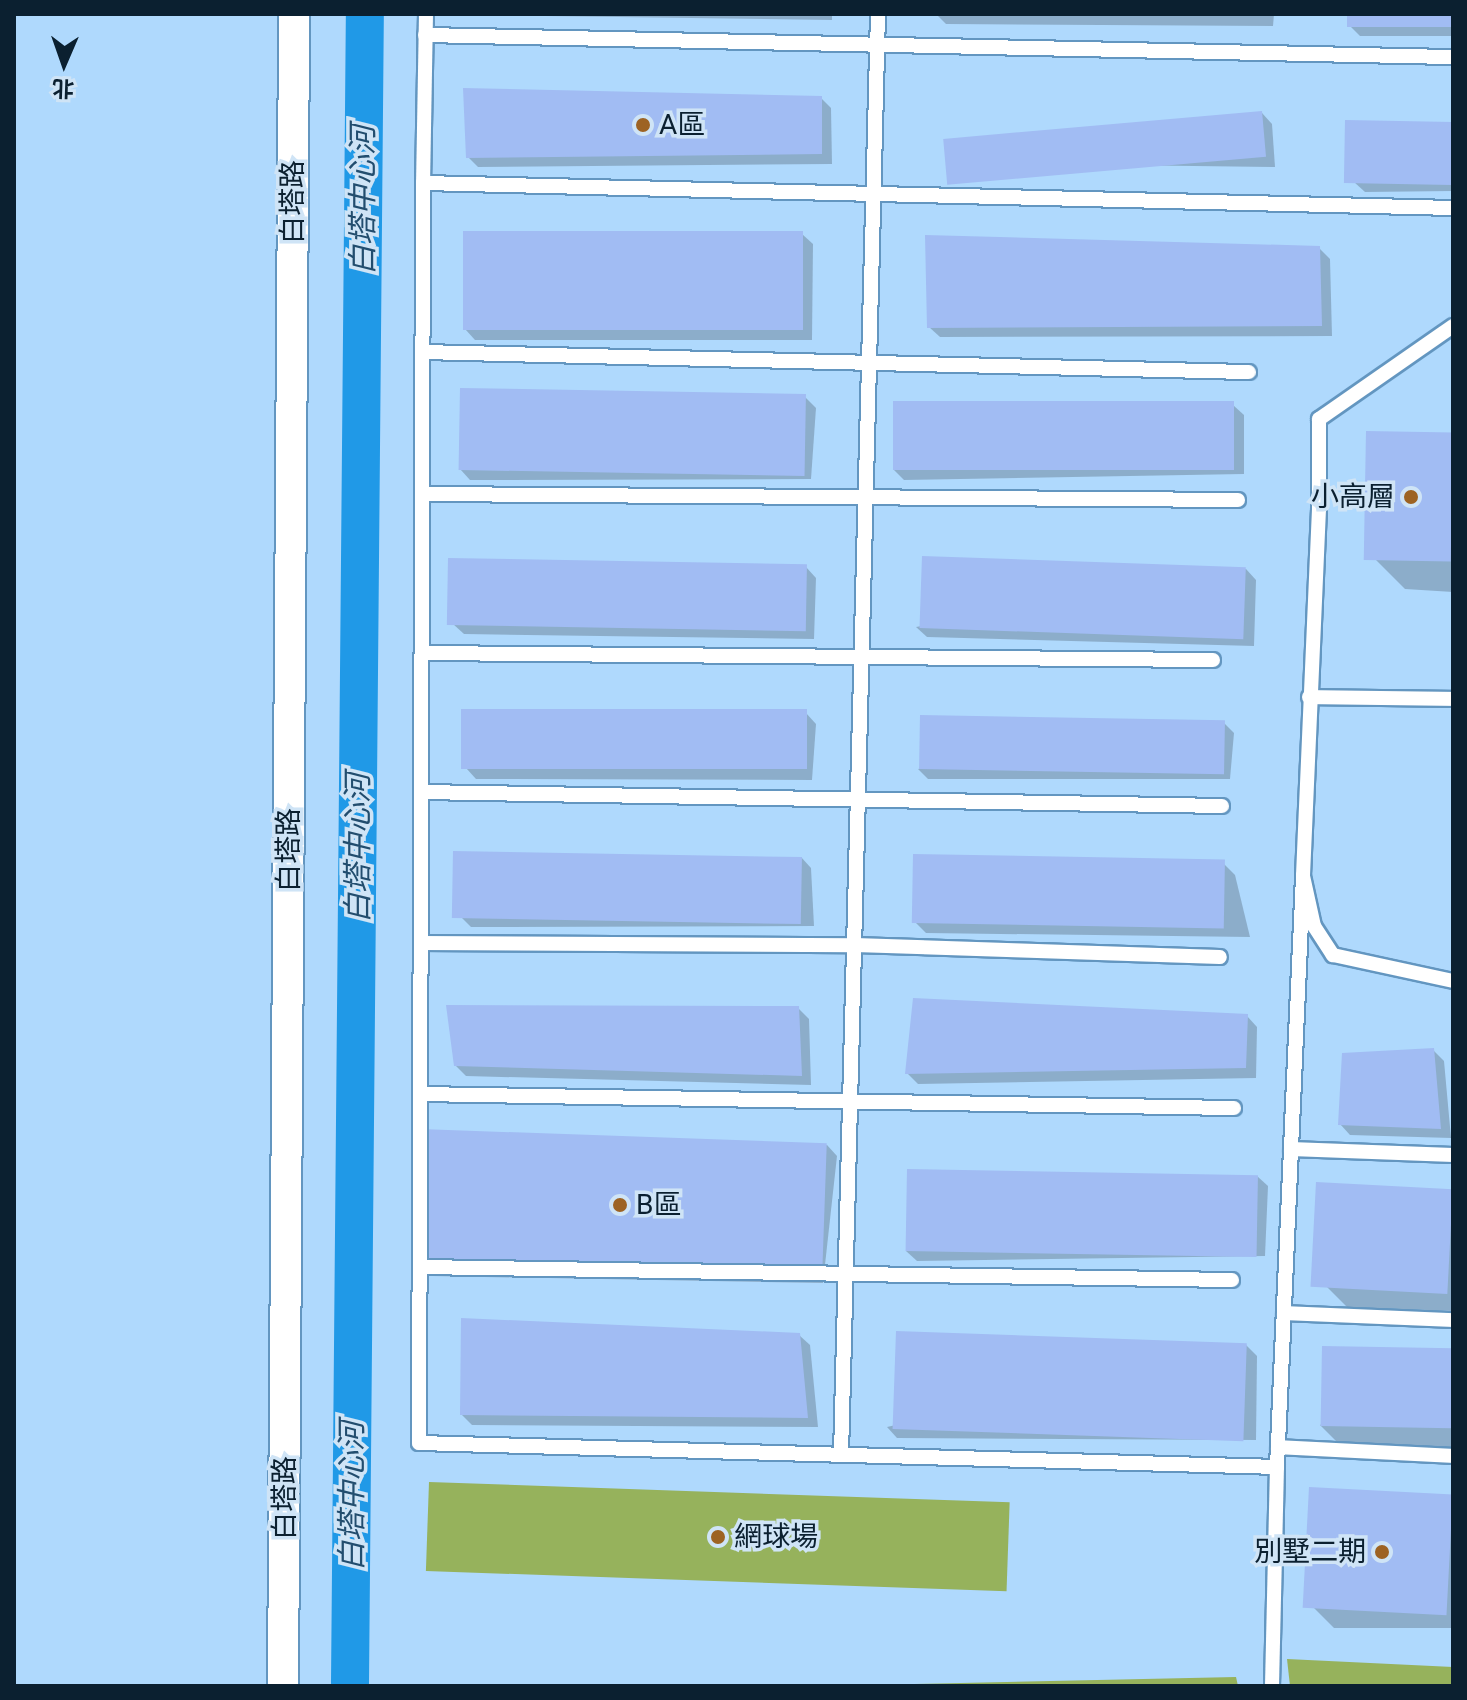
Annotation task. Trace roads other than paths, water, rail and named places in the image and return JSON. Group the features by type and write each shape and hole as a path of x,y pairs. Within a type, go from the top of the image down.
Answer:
{"street":[{"name":"白塔路","path":"283,1686 294,14"}],"lane":[{"path":"426,14 419,1443 1277,1467"},
{"path":"841,1455 872,363 878,14"},
{"path":"425,35 1453,57"},
{"path":"423,183 1453,208"},
{"path":"1272,1686 1277,1467 1319,509 1319,419 1453,326"},
{"path":"422,352 1249,372"},
{"path":"422,494 1238,500"},
{"path":"422,653 1213,660"},
{"path":"1309,697 1453,699"},
{"path":"421,792 1222,806"},
{"path":"1303,876 1314,926 1333,955 1453,981"},
{"path":"421,943 855,945 1220,957"},
{"path":"420,1094 1234,1108"},
{"path":"1291,1149 1453,1155"},
{"path":"420,1267 1232,1280"},
{"path":"1284,1313 1453,1320"},
{"path":"1278,1447 1453,1456"}],"waterway":[{"name":"白塔中心河","path":"350,1683 365,14"}],"place":[{"name":"A區","path":"643,125"},
{"name":"小高層","path":"1411,497"},
{"name":"B區","path":"620,1205"},
{"name":"網球場","path":"718,1537"},
{"name":"別墅二期","path":"1382,1552"}]}
